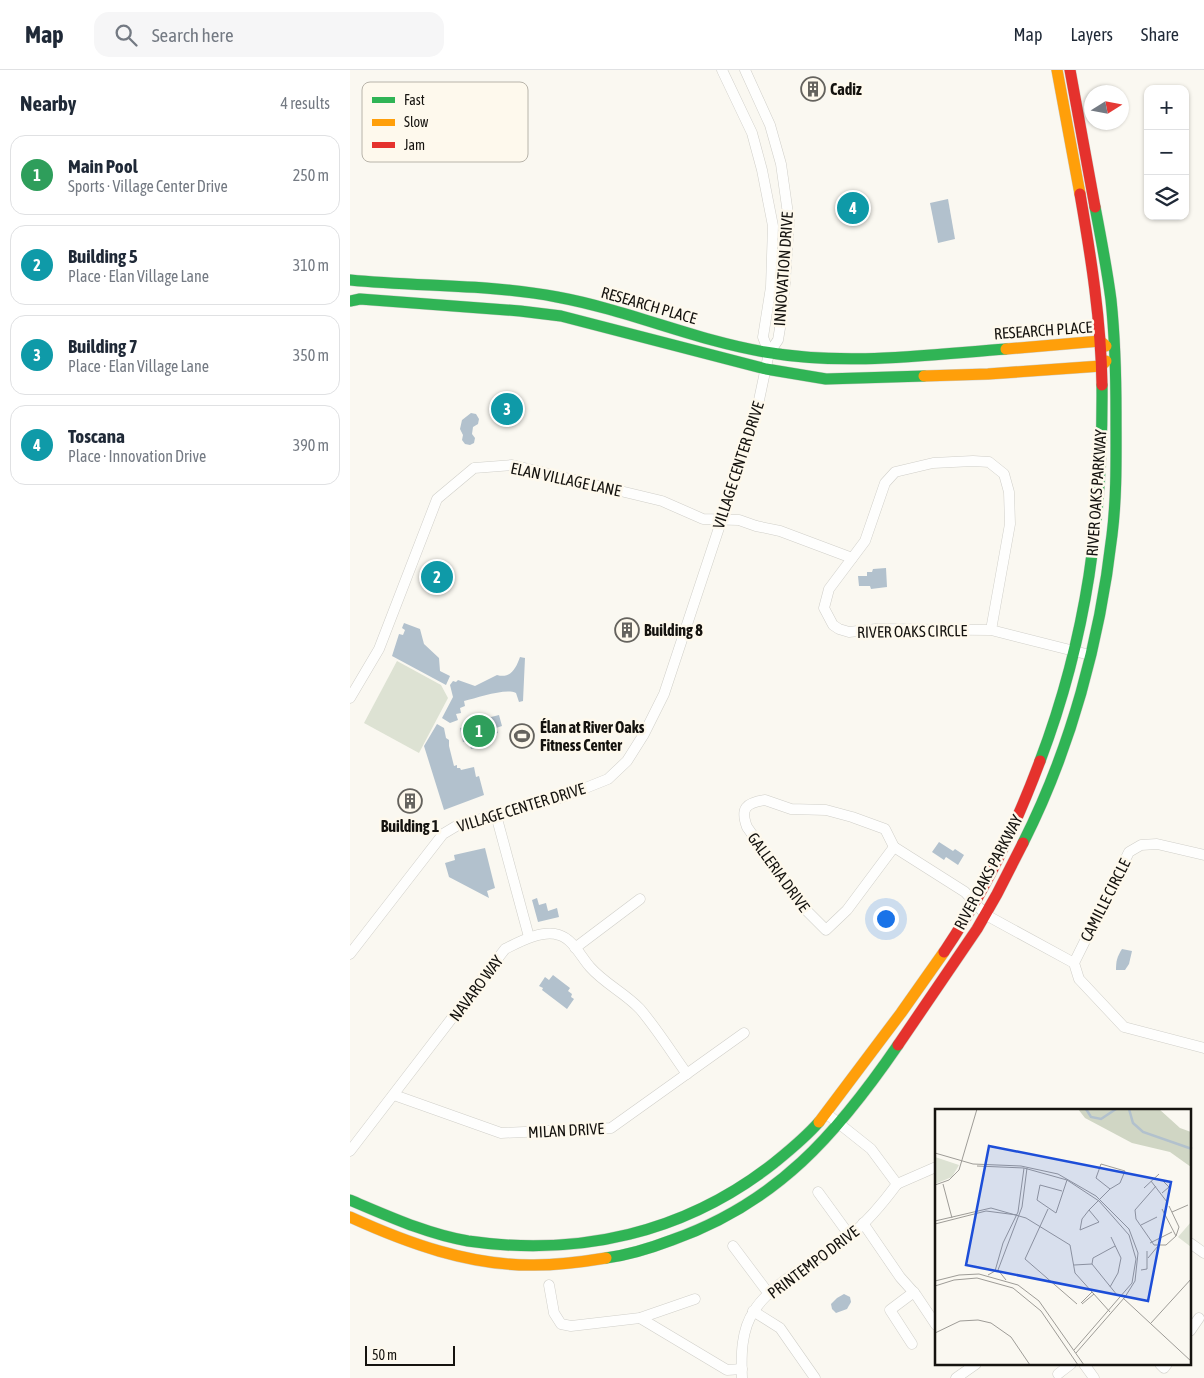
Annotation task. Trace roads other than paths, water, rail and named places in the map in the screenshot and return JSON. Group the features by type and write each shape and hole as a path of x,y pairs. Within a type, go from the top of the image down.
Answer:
{"street":[{"name":"INNOVATION DRIVE","path":"722,70 752,132 773,226 771,287 763,337 768,353 766,369"},
{"name":"INNOVATION DRIVE","path":"745,70 770,125 781,164 789,221 780,328 778,340 768,353"},
{"name":"RIVER OAKS PARKWAY","path":"350,1200 404,1225 454,1239 523,1247 555,1247 586,1244 625,1236 694,1214 725,1198 782,1158 827,1114 915,994 974,904 1012,832 1036,775 1076,651 1091,573 1102,452 1100,341 1096,296 1083,208 1057,70"},
{"name":"RIVER OAKS PARKWAY","path":"350,1217 419,1246 467,1258 498,1263 561,1264 630,1254 685,1236 734,1214 790,1174 840,1124 944,980 986,915 1006,878 1045,795 1081,688 1105,583 1113,524 1116,444 1115,353 1108,279 1070,70"},
{"path":"1059,86 1073,83"},
{"path":"1083,208 1095,206"},
{"name":"RESEARCH PLACE","path":"350,280 517,291 557,297 612,310 702,338 787,356 876,360 1100,341 1115,353"},
{"name":"RESEARCH PLACE","path":"350,300 360,299 474,307 561,316 766,369 826,379 988,374 1101,366"},
{"path":"1101,366 1115,353"},
{"name":"VILLAGE CENTER DRIVE","path":"350,954 442,834 458,825 562,797 608,779 627,761 644,734 664,694 755,419 766,369"},
{"name":"RIVER OAKS CIRCLE","path":"991,630 1010,524 1009,492 1004,474 989,462 972,460 933,463 895,472 885,483 865,541 829,589 824,608 833,625 849,632 876,629 991,630 1090,655"},
{"name":"ELAN VILLAGE LANE","path":"350,698 379,649 437,499 474,468 512,465 662,500 703,519 740,520 756,526 780,531 852,558"},
{"name":"GALLERIA DRIVE","path":"894,847 847,910 826,930 805,909 747,828 743,818 745,808 751,802 765,800 791,808 826,810 885,829 894,847 965,892 974,904"},
{"path":"496,815 528,937"},
{"name":"CAMILLE CIRCLE","path":"1074,963 1129,852 1141,845 1157,844 1204,855"},
{"path":"575,948 640,899"},
{"path":"974,904 986,915 1074,963 1079,979 1124,1028 1204,1048"},
{"name":"NAVARO WAY","path":"350,1151 505,949 528,937 558,934 569,940 590,967 606,983 626,996 641,1010 687,1074"},
{"name":"MILAN DRIVE","path":"394,1095 501,1133 611,1128 744,1032"},
{"path":"827,1114 871,1149 897,1184 935,1167"},
{"name":"PRINTEMPO DRIVE","path":"742,1373 742,1341 754,1311 768,1294 850,1236 881,1206 897,1184"},
{"path":"818,1192 850,1236"},
{"path":"864,1223 900,1277 914,1292 935,1324"},
{"path":"1192,1245 1204,1254"},
{"path":"733,1246 768,1294"},
{"path":"550,1285 554,1313 561,1324 571,1326 640,1318 695,1299"},
{"path":"912,1344 890,1310 914,1292"},
{"path":"754,1311 780,1328 815,1378"},
{"path":"640,1318 727,1370 742,1373"},
{"path":"1192,1328 1199,1318"},
{"path":"956,1378 973,1366"},
{"path":"1058,1374 1068,1366"},
{"path":"1085,1366 1094,1378"}],"water":[{"path":"948,199 955,239 938,243 930,203"},
{"path":"471,413 476,414 479,419 478,424 473,427 474,443 470,445 465,444 462,440 463,435 460,429 462,420"},
{"path":"886,568 887,587 871,589 870,586 859,586 858,576 867,576 867,572 872,572 873,569"},
{"path":"404,623 420,629 424,644 439,658 440,671 450,676 446,685 392,656 399,634 403,635 405,630 402,628"},
{"path":"520,657 525,658 523,701 519,702 516,693 491,694 464,701 465,706 460,708 461,713 456,714 458,720 450,723 442,718 453,697 450,685 453,681 456,682 458,680 475,686 497,675 509,674 515,669"},
{"path":"485,714 487,718 499,715 502,726 496,728 498,733 493,734 494,739 488,741 489,744 471,749 469,741 463,742 460,728 470,725 469,719"},
{"path":"437,724 444,728 446,738 449,740 454,766 457,765 457,768 461,770 474,767 476,777 479,776 484,795 444,810 424,746"},
{"path":"939,842 953,851 955,849 964,855 958,865 946,857 944,860 932,852"},
{"path":"485,848 495,888 487,891 489,898 449,877 445,863 455,860 454,855"},
{"path":"537,898 539,905 546,903 548,911 557,908 559,917 538,922 532,900"},
{"path":"1122,949 1132,951 1129,964 1125,970 1116,970 1117,959"},
{"path":"553,975 570,988 568,991 574,999 567,1009 539,986 545,977 549,980"},
{"path":"844,1294 850,1297 851,1302 847,1309 836,1313 832,1309 831,1304"}],"place":[{"name":"Cadiz","path":"813,89"},
{"name":"Toscana","path":"853,208"},
{"name":"Building 7","path":"507,409"},
{"name":"Building 5","path":"437,577"},
{"name":"Building 8","path":"627,630"},
{"name":"Main Pool","path":"479,731"},
{"name":"Élan at River Oaks Fitness Center","path":"522,736"},
{"name":"Building 1","path":"410,801"}]}
